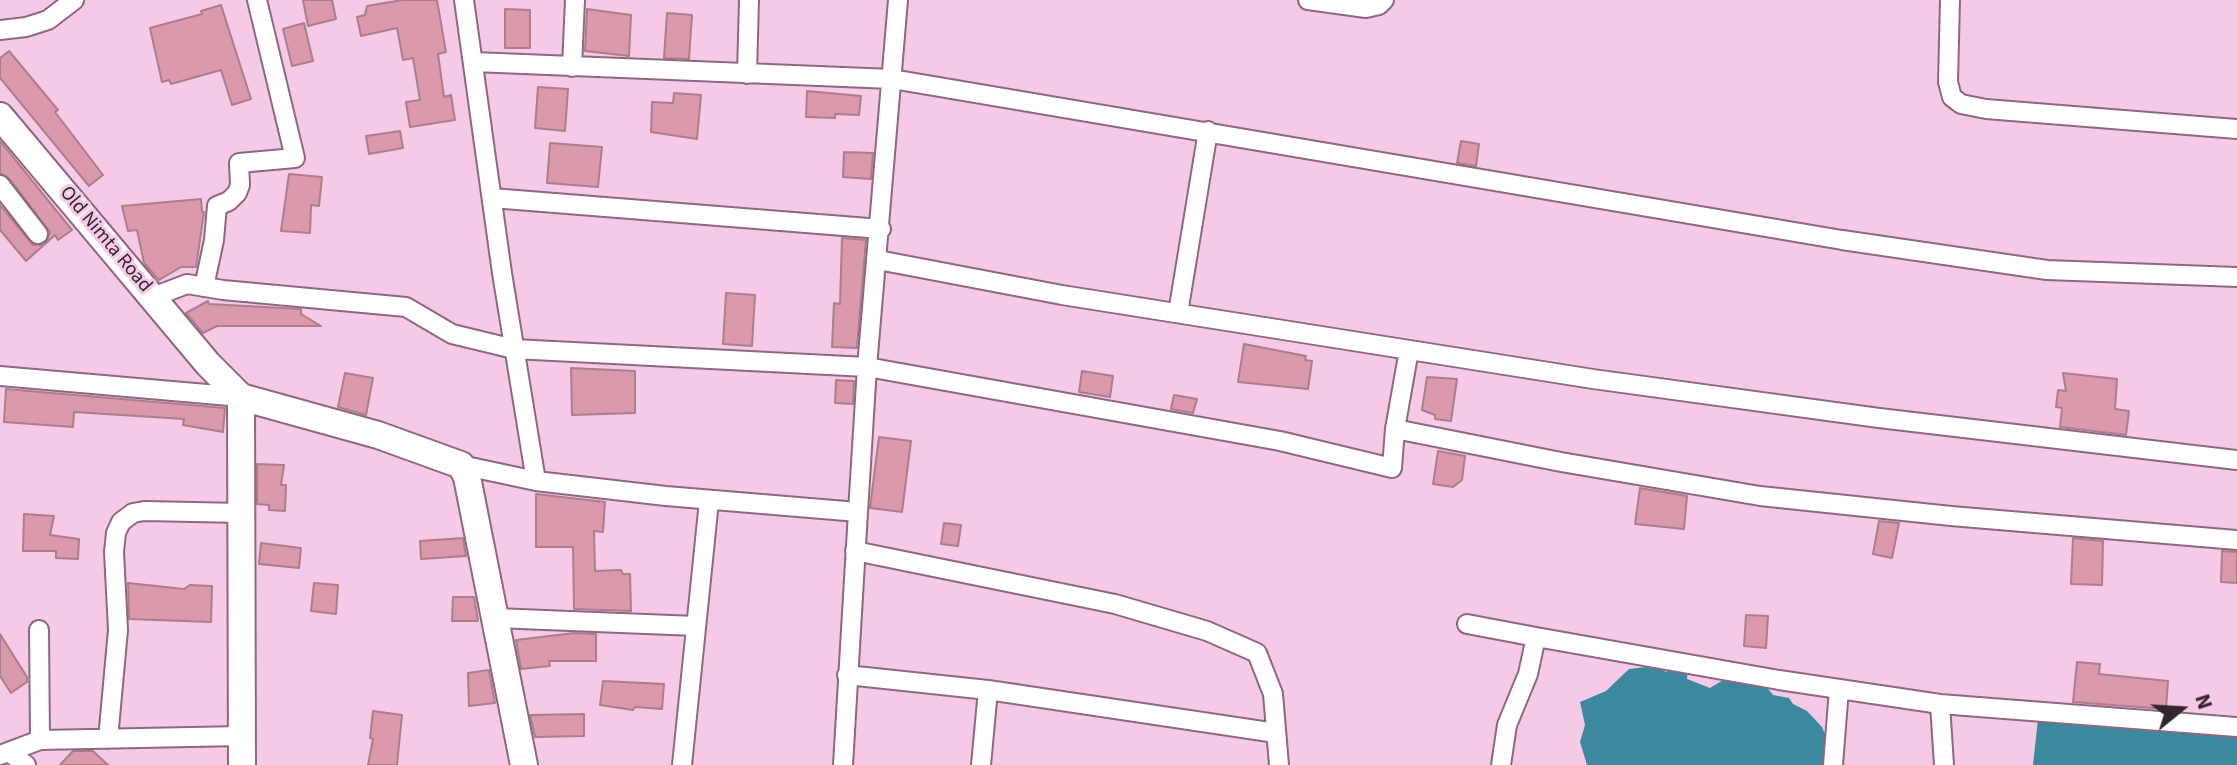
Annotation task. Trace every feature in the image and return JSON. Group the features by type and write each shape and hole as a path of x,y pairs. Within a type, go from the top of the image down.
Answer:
{"street":[{"path":"0,30 48,20 74,0"},
{"path":"204,287 214,240 217,206 237,193 240,185 239,163 295,158 257,0"},
{"path":"464,0 536,481"},
{"path":"572,67 575,0"},
{"path":"747,74 749,0"},
{"path":"843,765 867,367 898,0"},
{"path":"1308,0 1366,8 1379,5 1384,0"},
{"path":"1950,0 1948,82 1952,97 1961,104 1986,109 2237,129"},
{"path":"474,62 892,79 1842,240 2047,270 2237,277"},
{"name":"Old Nimta Road","path":"0,116 208,364 241,397"},
{"path":"1178,313 1208,131"},
{"path":"0,185 38,234"},
{"path":"492,198 881,229"},
{"path":"878,260 1062,295 1593,379 1834,412 2237,460"},
{"path":"153,297 187,284 406,307 452,334 514,349 867,367 1280,441 1392,468 1395,429 1409,350"},
{"path":"0,376 241,397 378,435 461,465 536,481 709,501 858,512"},
{"path":"241,397 242,765"},
{"path":"1395,429 1561,462 1760,496 1966,518 2237,540"},
{"path":"461,465 467,477 524,765"},
{"path":"682,765 709,501"},
{"path":"108,739 118,639 114,552 121,522 133,513 144,511 242,513"},
{"path":"855,551 1115,604 1220,636 1257,653 1273,694 1279,765"},
{"path":"495,618 696,626"},
{"path":"1467,624 1940,704 2237,727"},
{"path":"39,630 40,740"},
{"path":"1501,765 1507,725 1528,674 1536,637"},
{"path":"847,675 988,690 1276,733"},
{"path":"1833,765 1839,689"},
{"path":"981,765 988,690"},
{"path":"1940,704 1944,765"},
{"path":"5,754 40,740 241,736"},
{"path":"5,754 26,765"}],"water":[{"path":"1655,666 1666,672 1674,667 1688,668 1687,679 1710,688 1730,676 1744,684 1765,685 1773,695 1789,698 1822,727 1828,741 1830,765 1587,765 1580,742 1585,725 1580,702 1606,691 1629,669"},
{"path":"2038,719 2237,735 2237,765 2033,765"}],"building":[{"path":"303,0 332,0 336,19 308,26"},
{"path":"402,0 437,0 446,52 438,54 444,97 451,95 455,120 410,127 406,102 420,100 413,58 403,60 397,28 361,36 357,17 365,15 367,6"},
{"path":"221,5 251,99 232,105 221,70 171,84 169,80 162,82 150,28 202,14 201,11"},
{"path":"505,9 530,10 530,48 505,48"},
{"path":"587,9 631,15 629,56 585,51"},
{"path":"667,13 692,15 689,59 664,58"},
{"path":"304,23 313,61 292,66 283,29"},
{"path":"9,51 58,110 55,112 103,175 89,186 0,78 0,58"},
{"path":"538,87 568,89 565,131 535,128"},
{"path":"807,91 861,96 859,115 806,117"},
{"path":"674,93 701,95 697,139 651,132 652,102 673,103"},
{"path":"400,131 403,148 369,154 366,136"},
{"path":"0,141 72,230 58,240 55,235 45,244 50,232 9,178 0,173"},
{"path":"1461,141 1479,144 1476,166 1457,163"},
{"path":"550,143 602,147 598,187 547,183"},
{"path":"844,152 873,153 871,179 843,177"},
{"path":"289,174 322,177 319,206 311,205 310,233 281,231"},
{"path":"201,199 204,212 196,267 181,267 159,280 144,263 137,230 128,231 122,206"},
{"path":"0,205 33,245 45,244 26,261 0,230"},
{"path":"842,238 866,240 857,348 832,347 834,303 840,304"},
{"path":"726,293 755,295 752,346 723,344"},
{"path":"208,301 209,304 301,309 301,314 321,326 217,326 203,333 186,313"},
{"path":"1244,344 1306,356 1305,360 1312,361 1308,389 1238,382"},
{"path":"571,368 635,371 635,413 572,415"},
{"path":"1082,371 1113,376 1110,397 1079,392"},
{"path":"345,373 373,378 366,415 338,407"},
{"path":"2063,373 2117,379 2115,409 2129,411 2126,435 2060,427 2062,408 2056,407 2058,390 2066,391"},
{"path":"1427,377 1457,379 1451,421 1435,419 1435,415 1422,410"},
{"path":"836,380 854,381 853,404 835,403"},
{"path":"6,389 225,408 223,432 183,425 184,419 74,412 73,427 4,422"},
{"path":"1174,395 1197,399 1193,413 1171,409"},
{"path":"879,437 911,441 902,512 870,508"},
{"path":"1438,451 1465,456 1462,480 1453,487 1433,484"},
{"path":"257,464 284,465 281,485 286,485 285,511 269,510 269,505 257,504"},
{"path":"1640,488 1687,496 1684,529 1635,524"},
{"path":"536,494 605,502 603,532 594,531 595,571 621,570 623,574 630,574 631,611 574,609 573,547 536,547"},
{"path":"24,514 54,516 50,535 79,539 78,559 56,558 56,551 23,551"},
{"path":"1879,521 1899,523 1892,558 1873,554"},
{"path":"944,523 961,525 958,546 941,544"},
{"path":"463,538 466,556 421,559 420,541"},
{"path":"2073,538 2103,541 2102,585 2071,584"},
{"path":"261,543 301,548 299,568 259,564"},
{"path":"2222,551 2237,552 2237,583 2221,582"},
{"path":"128,583 184,589 190,585 212,586 211,622 129,619"},
{"path":"314,583 338,585 336,614 311,611"},
{"path":"453,597 474,597 478,621 452,621"},
{"path":"1746,615 1768,616 1766,648 1744,646"},
{"path":"574,633 596,634 596,661 549,661 550,666 521,669 516,640"},
{"path":"0,634 27,677 27,682 11,693 0,676"},
{"path":"2077,662 2100,664 2099,674 2168,681 2166,709 2073,702"},
{"path":"489,670 495,703 469,706 468,673"},
{"path":"603,681 664,684 662,709 635,707 633,710 600,705"},
{"path":"373,711 402,715 397,765 368,765 373,739 370,738"},
{"path":"584,714 584,736 535,737 530,715"},
{"path":"73,751 93,751 108,765 60,765"}]}
